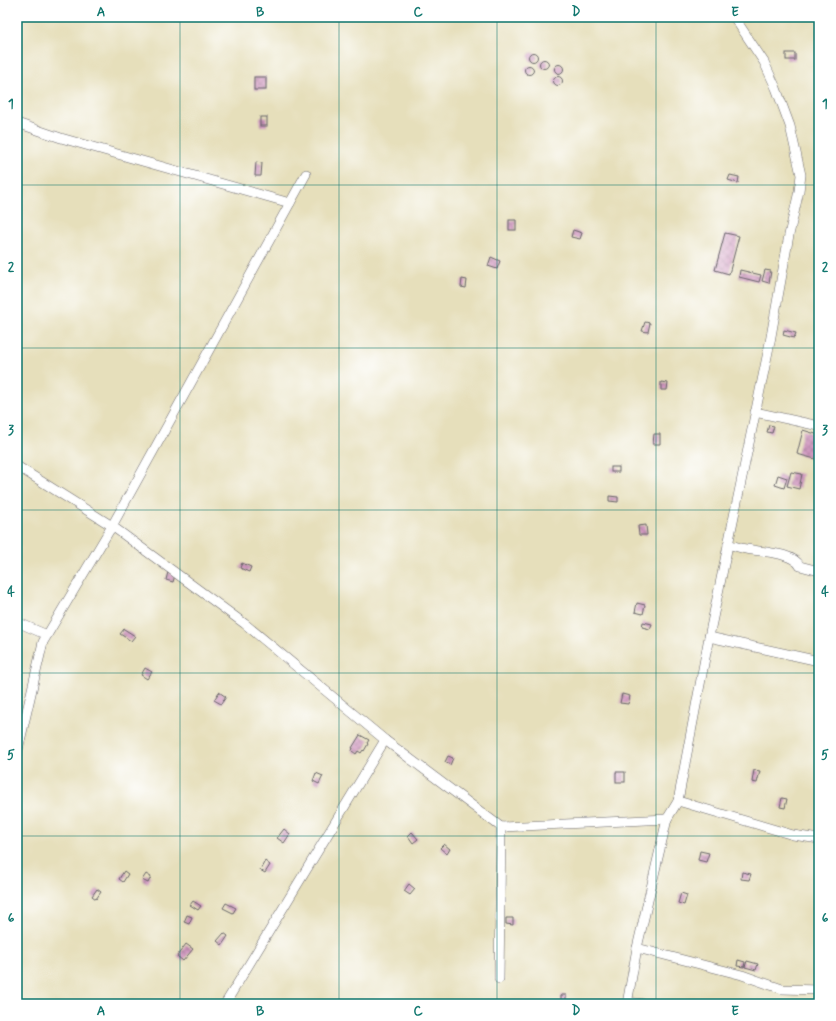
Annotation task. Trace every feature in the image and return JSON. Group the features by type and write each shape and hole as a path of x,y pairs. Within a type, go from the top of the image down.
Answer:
{"street":[{"path":"644,1004 628,1003 637,948 668,819 678,801 708,637 776,310 801,175 790,126 776,88 764,62 734,17"},
{"path":"17,123 61,138 290,202"},
{"path":"17,754 43,642 112,526 306,174"},
{"path":"755,412 819,426"},
{"path":"17,466 112,526 245,624 385,740 501,827 668,819"},
{"path":"728,544 747,549 770,552 794,559 798,561 800,566 819,570"},
{"path":"17,622 47,635"},
{"path":"708,637 819,661"},
{"path":"224,1004 385,740"},
{"path":"678,801 786,833 819,839"},
{"path":"498,979 501,827"},
{"path":"637,948 742,975 782,989 819,990"}],"building":[{"path":"533,52 538,57 533,62 528,57"},
{"path":"786,53 795,53 795,60 786,60"},
{"path":"544,59 549,64 544,69 539,64"},
{"path":"559,64 564,69 559,74 554,69"},
{"path":"529,65 534,70 529,75 524,70"},
{"path":"558,76 563,81 558,86 553,81"},
{"path":"254,77 266,77 266,90 254,90"},
{"path":"260,117 267,117 267,126 260,126"},
{"path":"256,162 262,163 261,176 255,176"},
{"path":"730,175 739,177 738,183 728,180"},
{"path":"509,220 516,220 516,230 509,230"},
{"path":"573,230 582,233 580,239 571,237"},
{"path":"725,233 739,236 729,274 715,270"},
{"path":"491,257 500,261 497,269 488,266"},
{"path":"740,270 761,275 759,282 739,277"},
{"path":"765,270 771,271 769,283 762,281"},
{"path":"462,279 467,280 466,288 461,287"},
{"path":"645,322 650,323 648,332 642,331"},
{"path":"784,330 796,333 794,338 783,335"},
{"path":"661,382 668,383 667,390 661,390"},
{"path":"769,425 774,426 772,433 767,432"},
{"path":"803,430 819,435 819,460 797,454"},
{"path":"654,434 660,434 660,444 653,444"},
{"path":"611,467 619,467 619,472 611,472"},
{"path":"791,472 802,474 799,489 787,486"},
{"path":"778,475 787,478 784,488 775,485"},
{"path":"609,496 618,497 618,502 609,501"},
{"path":"646,525 647,535 639,535 638,526"},
{"path":"242,563 251,567 249,572 240,568"},
{"path":"168,572 175,575 173,582 166,580"},
{"path":"637,603 645,605 643,614 635,612"},
{"path":"643,622 652,624 650,629 642,627"},
{"path":"124,629 135,636 131,641 120,634"},
{"path":"145,668 152,672 147,679 141,675"},
{"path":"219,692 226,697 221,704 214,700"},
{"path":"622,694 630,696 628,704 620,703"},
{"path":"360,735 369,740 364,751 363,750 361,753 358,751 356,754 352,751 352,748"},
{"path":"448,756 453,758 450,765 445,762"},
{"path":"754,770 760,771 757,783 752,782"},
{"path":"616,772 625,772 625,782 616,782"},
{"path":"316,773 323,776 319,784 313,781"},
{"path":"782,798 787,799 785,808 780,807"},
{"path":"284,829 290,834 284,843 277,838"},
{"path":"412,832 418,839 413,843 408,836"},
{"path":"444,844 450,849 447,854 440,848"},
{"path":"700,851 709,853 706,862 698,860"},
{"path":"265,861 270,865 265,873 260,870"},
{"path":"124,871 128,874 123,882 119,879"},
{"path":"742,872 751,874 749,880 741,879"},
{"path":"146,874 151,877 148,883 142,880"},
{"path":"409,884 415,889 410,895 404,891"},
{"path":"97,889 101,892 96,899 92,896"},
{"path":"681,893 687,895 684,905 678,903"},
{"path":"193,901 201,906 198,910 190,905"},
{"path":"226,903 236,908 233,913 223,908"},
{"path":"187,915 192,917 189,924 184,922"},
{"path":"506,918 513,918 513,925 506,924"},
{"path":"224,933 228,936 222,945 217,941"},
{"path":"186,944 193,949 183,961 177,956"},
{"path":"738,960 745,962 744,967 737,966"},
{"path":"747,961 758,964 756,970 745,967"},
{"path":"561,995 566,995 566,1003 561,1002"}]}
